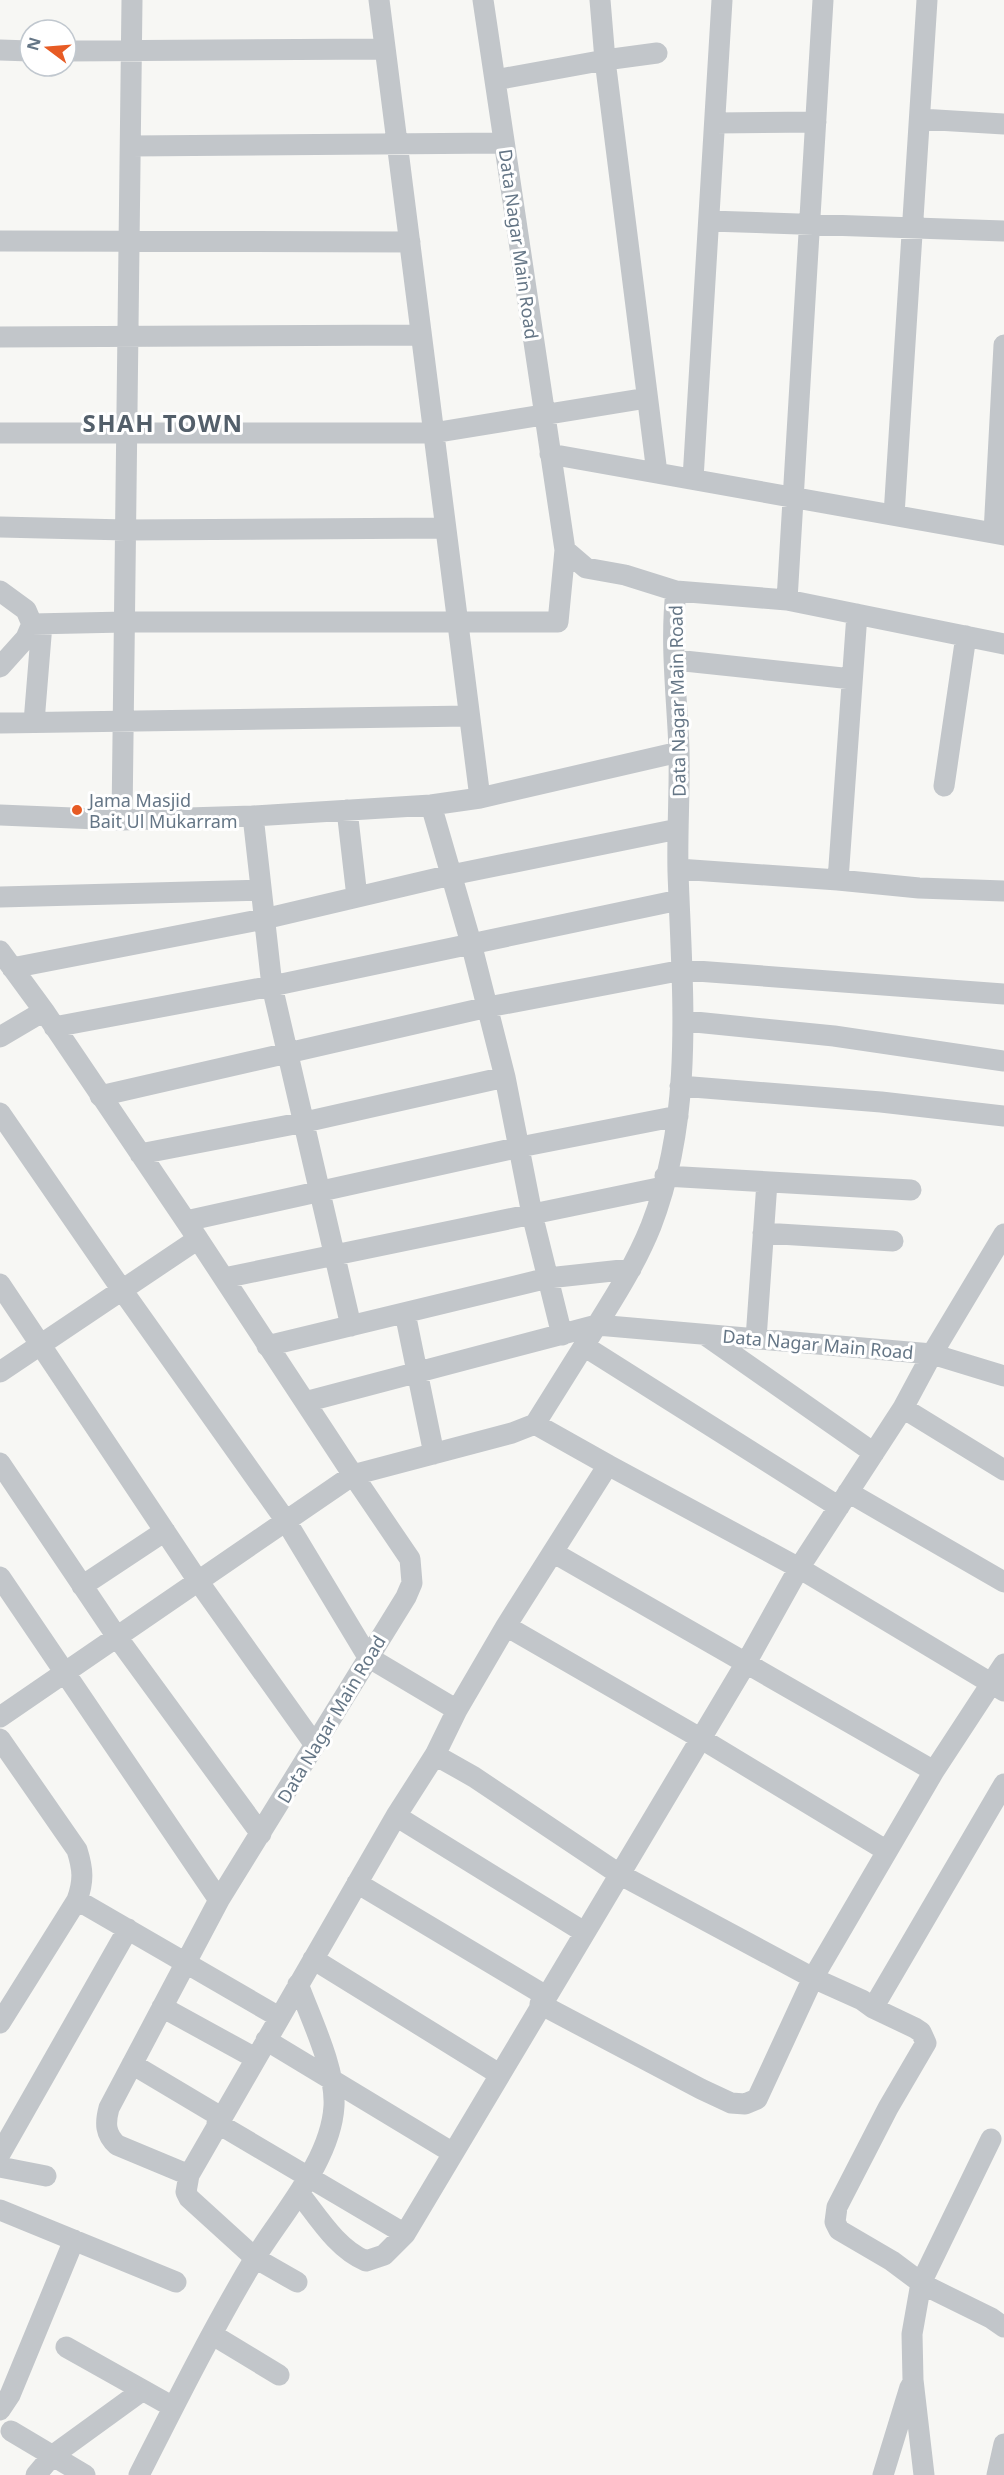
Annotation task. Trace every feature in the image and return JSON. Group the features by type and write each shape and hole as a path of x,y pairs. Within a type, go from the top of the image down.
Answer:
{"street":[{"path":"122,820 132,0"},
{"path":"379,0 480,798"},
{"name":"Data Nagar Main Road","path":"483,0 564,550 586,568 625,575 676,591 673,616 679,752 678,869 685,1021 678,1116 664,1182 651,1225 631,1269 535,1424"},
{"path":"600,0 605,60 657,472"},
{"path":"693,479 722,0"},
{"path":"787,600 823,0"},
{"path":"894,515 927,0"},
{"path":"78,51 386,49"},
{"path":"0,50 18,51"},
{"path":"495,81 605,60 657,53"},
{"path":"920,119 1004,124"},
{"path":"715,123 816,122"},
{"path":"131,146 504,142"},
{"path":"709,221 1004,231"},
{"path":"0,241 410,242"},
{"path":"0,337 421,335"},
{"path":"550,454 999,534 1004,345"},
{"path":"0,432 434,433 647,398"},
{"path":"0,527 126,530 445,528"},
{"path":"37,624 558,622 564,550"},
{"path":"0,591 26,610 37,624 34,722"},
{"path":"676,591 787,600 1004,644"},
{"path":"838,880 857,614"},
{"path":"0,667 37,624"},
{"path":"944,786 966,636"},
{"path":"675,660 852,680"},
{"path":"0,723 469,716"},
{"path":"0,815 122,820 253,816 431,805 480,798 679,752"},
{"path":"431,805 488,1007 520,1147 532,1214 562,1335"},
{"path":"347,810 357,897"},
{"path":"253,816 272,986 351,1326"},
{"path":"6,959 264,920 451,875 678,829"},
{"path":"678,869 919,888 1004,891"},
{"path":"0,897 261,890"},
{"path":"0,1037 49,1019 272,986 679,900"},
{"name":"Data Nagar Main Road","path":"6,959 224,1278 410,1559 412,1570 412,1584 406,1597 219,1900 107,2115 106,2129 110,2139 117,2145 189,2175"},
{"path":"100,1096 488,1007 682,970 1004,994"},
{"path":"685,1021 834,1036 1004,1061"},
{"path":"140,1154 305,1122 505,1077"},
{"path":"680,1086 881,1102 1004,1116"},
{"path":"0,1113 286,1521 368,1657 457,1710"},
{"path":"186,1221 520,1147 678,1116"},
{"path":"224,1278 532,1214 664,1182 767,1182 912,1190"},
{"path":"756,1339 767,1182"},
{"path":"764,1233 893,1240"},
{"path":"1004,1234 932,1354 1004,1376"},
{"path":"0,1372 198,1239"},
{"path":"267,1346 548,1278 631,1269"},
{"path":"0,1284 198,1581 315,1745"},
{"path":"405,1313 434,1454"},
{"name":"Data Nagar Main Road","path":"304,2185 344,2247 354,2256 366,2261 384,2256 405,2234 746,1663 799,1569 903,1408 932,1354 597,1325 305,1402"},
{"path":"705,1335 874,1453"},
{"path":"584,1346 843,1500 1004,1582"},
{"path":"903,1408 1004,1470"},
{"path":"0,1717 353,1475 512,1433 535,1424 799,1569 998,1688"},
{"path":"0,1463 117,1637 261,1834"},
{"path":"297,2282 255,2258 189,2198 186,2192 189,2175 396,1816 435,1755 457,1710 506,1626 608,1465"},
{"path":"82,1586 165,1531"},
{"path":"554,1552 934,1771"},
{"path":"0,1577 219,1900"},
{"path":"506,1626 700,1738 887,1851"},
{"path":"357,1883 543,2000 701,2089 731,2103 745,2104 757,2098 813,1978 934,1771 998,1688 1004,1664"},
{"path":"0,1738 77,1850 83,1869 82,1886 76,1900 0,2023"},
{"path":"435,1755 474,1777 619,1874 813,1978 862,2000 873,2008 915,2028 924,2037 926,2043 888,2108 837,2207 835,2222 839,2230 892,2261 921,2283 991,2318 1004,2327"},
{"path":"873,2008 1004,1784"},
{"path":"396,1816 584,1932"},
{"path":"76,1900 279,2017"},
{"path":"0,2154 128,1929"},
{"path":"313,1959 499,2074"},
{"path":"139,2475 173,2407 255,2258 304,2185 331,2126 334,2106 333,2080 298,1984"},
{"path":"162,2007 333,2080 453,2153"},
{"path":"132,2064 219,2120 304,2185 405,2234"},
{"path":"924,2475 913,2380 912,2334 921,2283 991,2139"},
{"path":"0,2167 46,2176"},
{"path":"0,2210 176,2282"},
{"path":"0,2410 10,2395 74,2240"},
{"path":"213,2335 279,2375"},
{"path":"66,2347 173,2407"},
{"path":"883,2475 913,2380"},
{"path":"36,2475 52,2456 143,2390"},
{"path":"11,2431 86,2475"},
{"path":"997,2475 1004,2444"}],"place":[{"name":"Jama Masjid Bait Ul Mukarram","path":"77,810"}],"district":[{"name":"SHAH TOWN","path":"163,422"}]}
